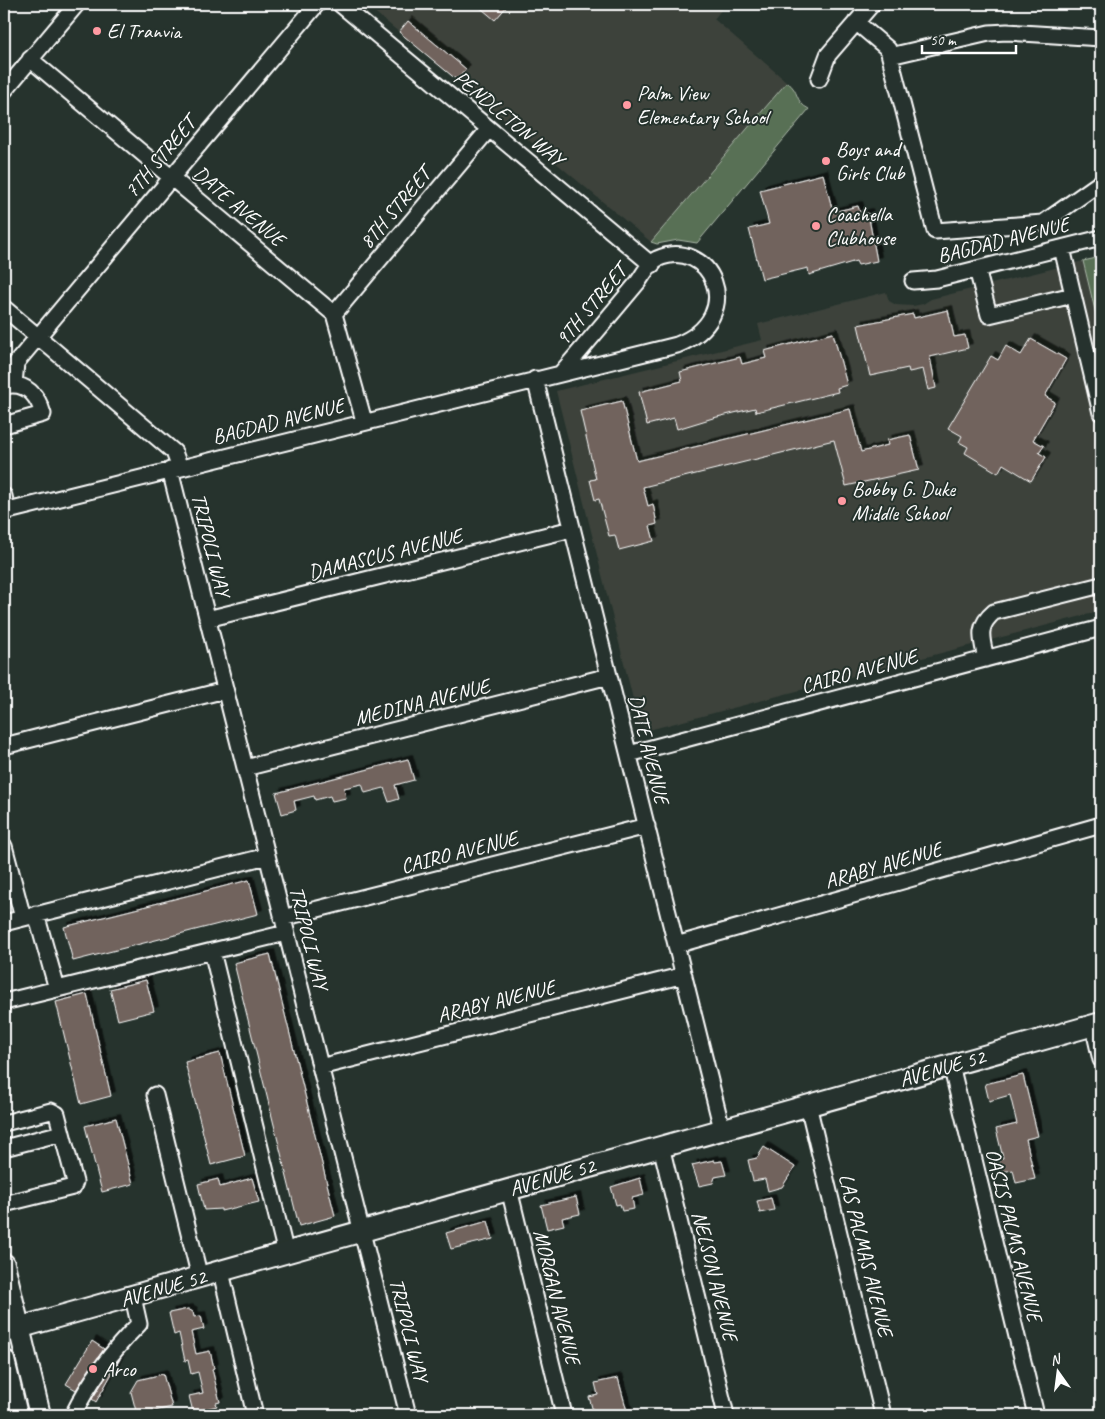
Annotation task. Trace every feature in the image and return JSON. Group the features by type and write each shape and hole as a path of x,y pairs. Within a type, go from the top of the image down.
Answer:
{"main road":[{"name":"AVENUE 52","path":"12,1330 1097,1024"},
{"path":"4,1264 12,1330 40,1415"},
{"path":"4,1360 8,1388 17,1415"}],"street":[{"path":"4,91 77,4"},
{"name":"7TH STREET","path":"9,385 16,363 37,337 317,4"},
{"name":"PENDLETON WAY","path":"340,4 652,265"},
{"path":"819,79 828,55 872,4"},
{"path":"856,22 888,49 935,231 1043,223 1101,182"},
{"path":"890,56 989,33 1007,32 1101,38"},
{"name":"DATE AVENUE","path":"30,59 334,314"},
{"name":"8TH STREET","path":"334,314 489,129"},
{"name":"BAGDAD AVENUE","path":"913,281 936,279 1101,238"},
{"path":"1062,248 1101,413"},
{"name":"BAGDAD AVENUE","path":"6,512 691,340 704,330 715,312 717,302 714,284 708,270 694,259 680,253 656,259 652,265"},
{"name":"9TH STREET","path":"562,372 652,265"},
{"path":"977,269 989,315 1073,295"},
{"name":"TRIPOLI WAY","path":"4,308 174,452 175,469 207,619 408,1415"},
{"path":"334,314 364,421"},
{"name":"DATE AVENUE","path":"535,379 722,1129"},
{"path":"4,425 43,414 40,402 30,390 9,385"},
{"path":"4,496 6,512"},
{"name":"DAMASCUS AVENUE","path":"207,619 572,529"},
{"path":"986,659 981,635 984,620 994,612 1101,585"},
{"name":"CAIRO AVENUE","path":"628,754 1101,628"},
{"name":"MEDINA AVENUE","path":"245,768 609,676"},
{"path":"4,746 225,690"},
{"name":"ARABY AVENUE","path":"676,945 1101,825"},
{"name":"CAIRO AVENUE","path":"4,1002 212,951 284,925 646,826"},
{"path":"4,846 57,989"},
{"path":"4,923 267,856"},
{"path":"212,951 286,1254"},
{"name":"ARABY AVENUE","path":"320,1068 684,975"},
{"path":"1097,1024 1101,1060"},
{"name":"OASIS PALMS AVENUE","path":"951,1066 1036,1415"},
{"path":"155,1095 200,1278"},
{"name":"LAS PALMAS AVENUE","path":"808,1105 883,1415"},
{"path":"4,1123 51,1111 57,1114 75,1182 73,1187 4,1204"},
{"path":"4,1148 54,1135 63,1137"},
{"name":"NELSON AVENUE","path":"661,1146 726,1415"},
{"name":"MORGAN AVENUE","path":"509,1189 564,1415"},
{"path":"220,1272 255,1415"},
{"path":"73,1415 85,1390 111,1352 139,1324 132,1297"}],"shaded area":[{"name":"Palm View Elementary School","path":"365,4 726,4 714,19 787,82 651,242"},
{"name":"Bobby G. Duke Middle School","path":"1083,261 1101,335 1101,611 649,730 639,723 556,391 762,340 758,324 886,292 889,301 896,305 913,306 923,304 931,299"}],"green space":[{"path":"787,82 794,89 801,103 809,109 697,243 678,240 657,244 651,242"},
{"path":"1101,257 1101,335 1083,261"}],"building":[{"path":"476,4 509,4 495,20"},
{"path":"408,21 466,69 457,80 399,32"},
{"name":"Coachella Clubhouse","path":"823,174 833,212 858,206 861,215 868,213 877,261 858,265 856,261 809,275 808,268 762,279 749,229 769,224 760,190"},
{"path":"948,310 954,337 965,335 968,348 930,357 936,388 928,390 923,369 909,372 908,368 870,376 858,325 913,314 914,318"},
{"path":"833,333 847,385 837,388 838,392 756,412 755,408 677,429 674,418 647,425 639,392 682,381 680,372 740,357 742,364 766,358 764,351"},
{"path":"1031,339 1066,359 1045,396 1055,402 1033,440 1044,446 1039,453 1046,457 1031,481 1003,464 998,473 965,453 968,447 959,442 962,436 948,428 991,356 998,360 1006,346 1021,355"},
{"path":"622,401 637,461 850,409 861,452 888,445 887,440 910,435 919,470 846,486 834,440 643,487 648,506 653,504 657,524 650,526 654,541 619,550 615,535 609,536 599,499 595,500 590,480 596,479 580,411"},
{"path":"408,759 414,780 395,785 399,799 389,802 384,788 365,793 362,784 344,788 346,798 332,801 330,796 315,800 314,796 294,801 296,810 282,814 276,793"},
{"path":"249,880 258,914 73,961 64,927"},
{"path":"270,954 335,1216 299,1226 234,963"},
{"path":"146,980 154,1011 118,1020 110,989"},
{"path":"87,994 111,1096 81,1104 56,1002"},
{"path":"220,1053 245,1156 211,1165 185,1062"},
{"path":"1023,1075 1038,1136 1026,1139 1035,1179 1016,1183 1013,1170 1001,1172 998,1159 1003,1158 996,1129 1017,1124 1010,1095 989,1101 985,1084"},
{"path":"116,1118 133,1184 102,1192 85,1126"},
{"path":"764,1147 795,1167 782,1187 768,1191 765,1179 753,1181 748,1160 757,1158"},
{"path":"714,1160 715,1162 722,1161 726,1175 715,1177 713,1183 699,1186 692,1165"},
{"path":"252,1178 259,1202 221,1211 221,1209 204,1210 198,1184 218,1179 220,1187"},
{"path":"640,1178 644,1195 632,1198 634,1209 622,1211 620,1204 616,1205 611,1187"},
{"path":"576,1197 580,1214 562,1218 564,1225 547,1229 541,1205"},
{"path":"771,1198 774,1210 760,1213 757,1201"},
{"path":"488,1221 493,1239 451,1249 446,1233"},
{"path":"188,1309 193,1312 194,1317 201,1316 204,1329 191,1332 196,1354 210,1351 214,1368 212,1369 220,1402 216,1403 217,1406 193,1412 189,1396 203,1393 198,1372 191,1374 188,1360 185,1361 179,1333 174,1335 169,1313"},
{"path":"92,1341 104,1349 76,1390 66,1384"},
{"path":"120,1359 96,1402 92,1399"},
{"path":"163,1374 172,1407 137,1415 131,1392 138,1380"},
{"path":"618,1378 628,1415 594,1415 589,1397 598,1395 595,1383"}],"place":[{"name":"El Tranvia","path":"97,31"},
{"name":"Palm View Elementary School","path":"627,105"},
{"name":"Boys and Girls Club","path":"826,161"},
{"name":"Coachella Clubhouse","path":"816,226"},
{"name":"Bobby G. Duke Middle School","path":"842,501"},
{"name":"Arco","path":"93,1369"}]}
